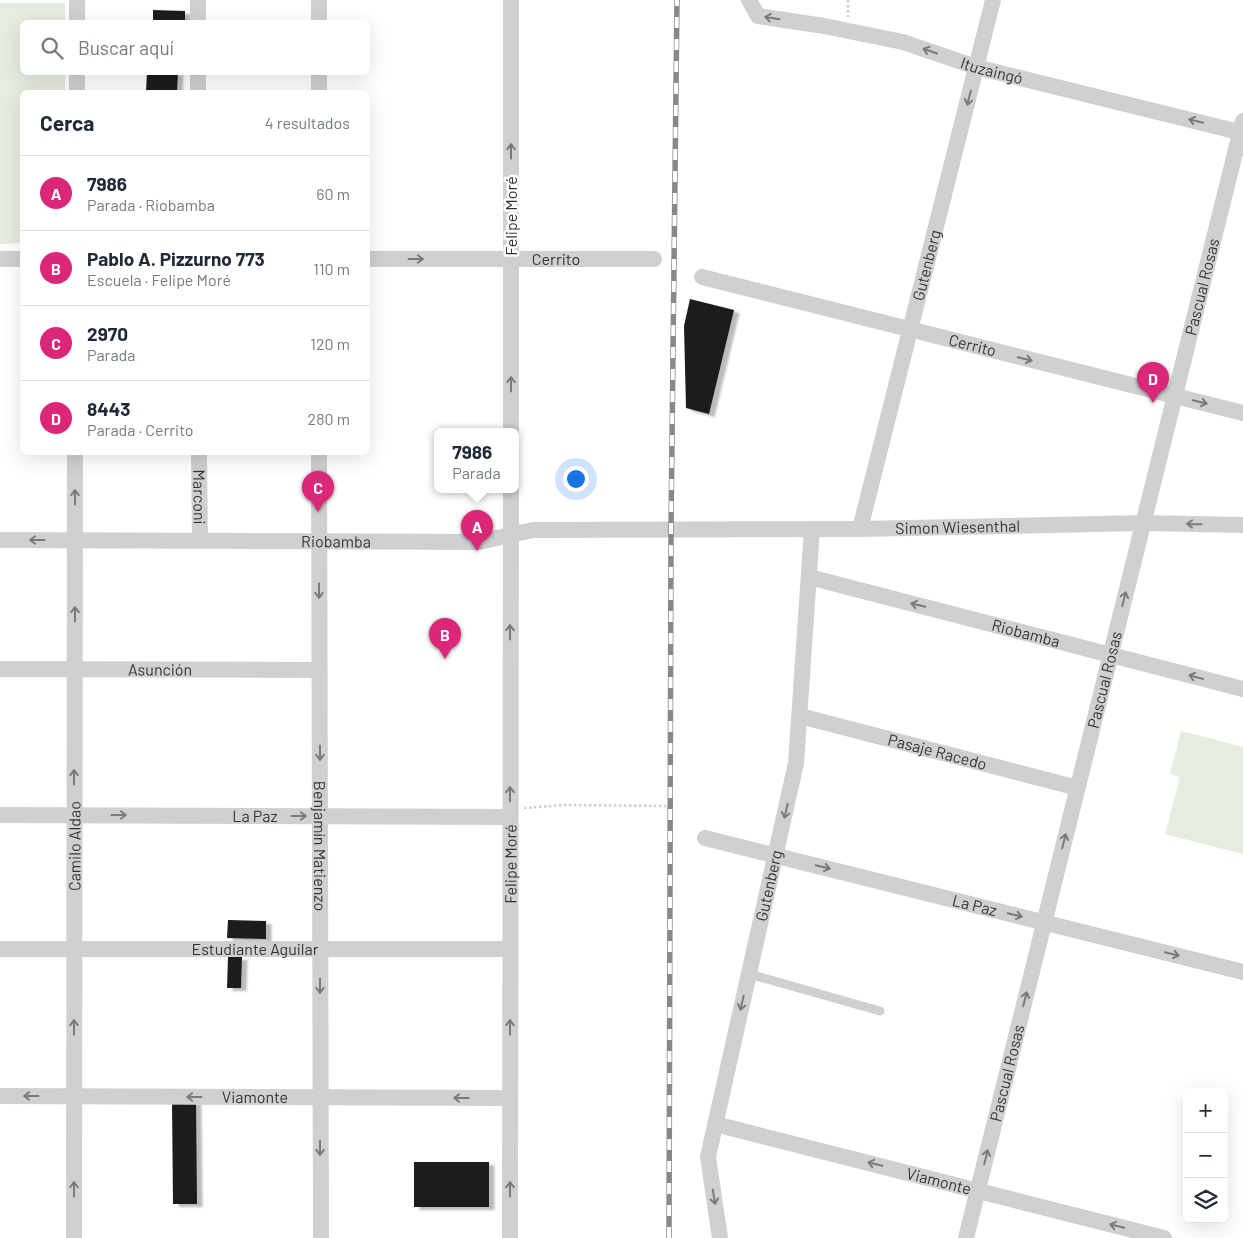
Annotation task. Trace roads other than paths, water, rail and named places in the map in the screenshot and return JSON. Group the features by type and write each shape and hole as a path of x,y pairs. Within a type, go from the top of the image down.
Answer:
{"street":[{"path":"77,0 77,20"},
{"path":"198,0 198,20"},
{"path":"319,0 319,20"},
{"name":"Felipe Moré","path":"511,0 511,428"},
{"name":"Ituzaingó","path":"749,0 758,16 824,26 903,42 976,67 1242,129"},
{"name":"Gutenberg","path":"860,529 993,0"},
{"path":"77,75 77,90"},
{"path":"198,75 198,90"},
{"path":"318,90 319,75"},
{"name":"Pascual Rosas","path":"966,1238 1242,129"},
{"path":"0,259 20,259"},
{"name":"Cerrito","path":"370,259 654,259"},
{"name":"Cerrito","path":"702,277 1243,413"},
{"name":"Camilo Aldao","path":"74,1238 75,455"},
{"name":"Marconi","path":"199,455 200,541"},
{"name":"Benjamín Matienzo","path":"319,455 321,1238"},
{"name":"Felipe Moré","path":"510,1238 511,493"},
{"name":"Simon Wiesenthal","path":"671,530 860,529 1143,523 1243,525"},
{"name":"Gutenberg","path":"720,1238 708,1157 796,763 812,529"},
{"name":"Riobamba","path":"0,540 479,542 533,530 671,530"},
{"name":"Riobamba","path":"809,576 1243,690"},
{"name":"Asunción","path":"0,669 320,670"},
{"name":"Pasaje Racedo","path":"800,716 1078,788"},
{"name":"La Paz","path":"0,815 320,816 510,813"},
{"name":"La Paz","path":"705,838 1243,972"},
{"name":"Estudiante Aguilar","path":"0,949 510,949"},
{"name":"Viamonte","path":"0,1096 510,1098"},
{"name":"Viamonte","path":"715,1124 1164,1238"}],"lane":[{"path":"749,974 880,1011"}],"railway":[{"path":"669,1238 671,530 677,0"}],"place":[{"name":"8443","path":"1153,403"},
{"name":"2970","path":"318,512"},
{"name":"7986","path":"477,551"},
{"name":"Pablo A. Pizzurno 773","path":"445,659"}]}
